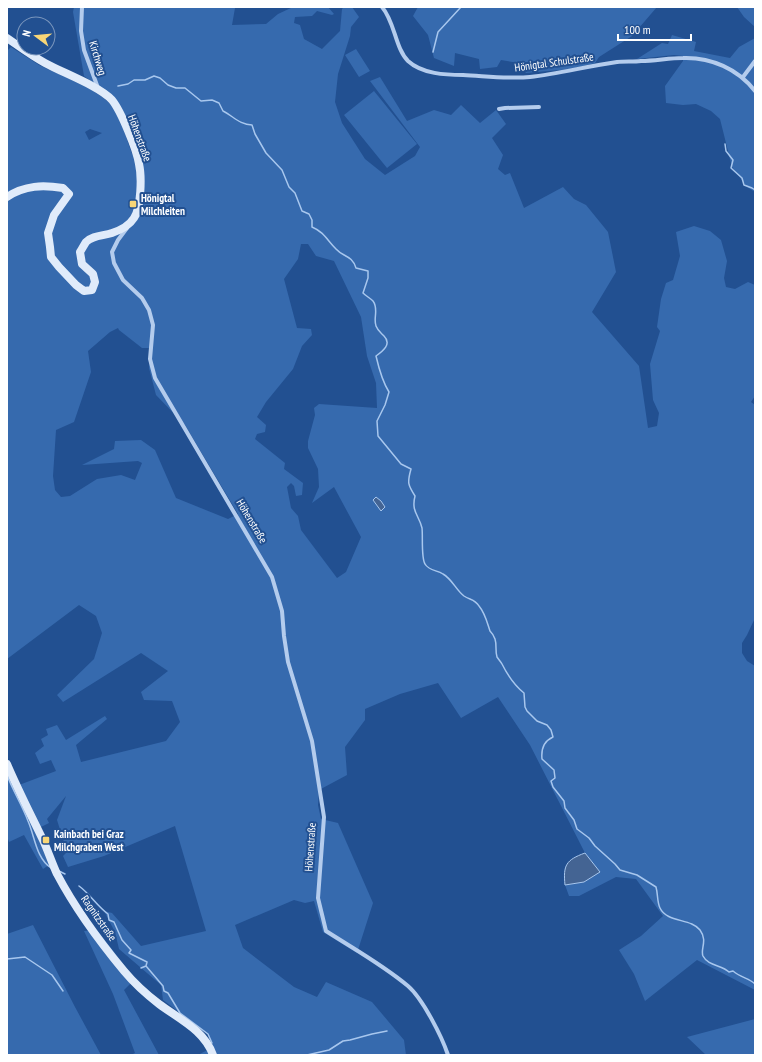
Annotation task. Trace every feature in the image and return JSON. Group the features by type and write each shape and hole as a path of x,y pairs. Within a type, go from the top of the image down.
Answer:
{"main road":[{"name":"Höhenstraße","path":"7,38 44,63 99,90 112,100 121,115 139,164 140,191 138,205 135,216 128,226"},
{"path":"7,197 22,188 35,186 63,188 69,194 54,215 48,233 51,257 76,286 84,291 92,290 96,282 93,274 82,264 80,252 87,241 97,236 111,234 128,226"},
{"name":"Ragnitzstraße","path":"7,764 18,792 58,874 90,927 124,971 139,987 199,1032 213,1055"}],"street":[{"name":"Kirchweg","path":"82,7 81,31 84,50 99,90"},
{"name":"Hönigtal Schulstraße","path":"382,7 393,26 399,45 408,61 416,67 430,72 450,75 518,78 564,73 618,62 686,58 704,60 725,66 742,77 755,91"},
{"path":"742,77 755,61"},
{"path":"499,109 539,107"},
{"name":"Höhenstraße","path":"128,226 112,252 114,263 123,280 142,298 149,310 153,325 150,359 155,378 272,578 282,611 288,662 312,741 324,817 318,898 326,932 372,960 409,987 427,1011 448,1055"}],"shaded area":[{"path":"74,7 235,8 232,25 266,24 278,14 293,7 328,7 334,14 332,15 317,11 312,16 295,17 294,23 300,25 304,39 322,49 340,31 342,9 344,7 352,7 359,17 351,27 350,36 338,74 335,102 342,123 365,159 385,175 415,156 420,147 370,81 380,77 407,121 434,110 451,115 461,105 480,123 496,110 506,124 492,138 503,155 498,169 505,175 510,173 524,208 563,187 574,199 586,205 608,232 616,272 592,312 639,366 648,428 657,426 659,413 653,400 650,364 660,331 657,327 661,299 666,283 673,280 680,256 676,232 694,226 710,231 721,240 727,261 724,278 726,287 735,289 748,282 755,285 755,396 751,402 755,405 755,618 742,643 742,653 747,661 755,666 755,990 697,960 645,1001 634,974 619,950 641,936 663,916 636,879 616,877 579,896 569,896 565,885 584,882 600,872 585,853 530,745 498,697 461,718 438,683 400,694 365,709 365,720 345,747 347,775 319,790 318,805 321,819 338,823 373,903 357,953 323,932 314,901 305,903 294,900 235,925 243,948 294,987 317,997 326,982 372,1002 404,1040 406,1055 198,1055 213,1047 208,1034 163,1000 161,985 119,949 115,932 104,911 112,913 141,946 206,931 175,826 104,856 68,867 63,856 67,852 57,820 66,796 47,819 49,823 35,830 49,865 43,869 24,835 9,842 7,836 7,758 19,785 56,771 51,760 40,764 35,753 44,746 41,739 48,735 46,729 57,725 66,740 105,716 107,719 76,745 81,762 166,741 180,722 172,701 144,700 141,692 168,671 141,653 63,702 57,695 94,659 102,633 96,616 79,605 7,659 7,51 11,47 16,50 16,56 25,56 39,65 80,84 101,96 115,110 121,121 134,158 124,114 105,91 84,76 73,12","holes":["90,129 102,133 89,140 85,132","301,244 308,244 316,256 334,261 361,317 367,356 376,383 377,408 319,404 314,408 315,415 308,441 308,448 318,469 319,487 312,503 334,487 361,537 346,572 337,578 301,530 298,516 291,508 287,487 291,483 294,486 296,496 302,495 303,483 284,469 285,463 255,439 257,434 265,432 266,425 257,417 266,402 293,369 302,346 312,335 311,329 297,328 284,279 298,259","118,328 142,348 149,348 149,368 156,395 185,425 238,514 228,519 176,498 155,450 141,440 115,441 114,449 82,465 138,461 142,463 135,480 121,475 97,479 70,496 61,497 55,490 53,476 56,430 74,422 91,372 88,351 110,332"]},
{"path":"418,7 657,7 632,36 599,57 595,63 571,69 526,73 519,63 501,60 497,67 480,69 479,59 455,53 454,66 434,58 428,35 413,16"},
{"path":"737,7 755,7 755,27 744,17"},
{"path":"672,35 696,42 694,51 730,58 739,47 755,38 755,192 747,187 732,167 720,119 711,111 696,104 683,105 666,103 665,86 683,61 683,56 674,55 637,59 662,43 668,44"},
{"path":"356,49 370,71 359,77 345,55"},
{"path":"374,91 417,144 387,168 344,115"},
{"path":"376,497 385,507 381,511 373,500"},
{"path":"585,853 600,872 584,882 565,885 565,868 567,864 574,858"},
{"path":"33,925 101,1055 7,1055 7,934"},
{"path":"97,930 135,979 124,990 159,1055 131,1055 135,1053 113,994 84,931"},
{"path":"755,1019 755,1055 706,1055 687,1037"}],"waterway":[{"path":"433,52 438,32 461,7"},
{"path":"118,86 128,84 134,80 145,80 154,76 160,78 168,85 176,88 185,88 201,101 212,100 219,103 223,111 244,124 252,125 255,134 266,153 282,170 289,187 295,193 302,211 309,214 312,220 312,227 322,234 339,252 350,258 356,268 368,271 368,278 363,293 375,304 375,323 378,330 387,342 384,350 376,356 383,379 389,392 385,405 377,421 378,436 401,464 411,469 409,484 415,496 414,506 422,528 425,564 429,568 446,576 461,594 477,604 483,612 490,631 495,639 497,657 517,687 524,693 525,707 527,711 537,721 547,725 551,730 553,737 547,741 544,746 542,759 554,770 555,778 551,781 553,787 564,801 565,808 574,820 577,829 589,838 595,846 620,870 637,875 656,887 659,906 663,913 696,926 700,930 704,941 702,953 708,962 729,972 733,971 755,984"},
{"path":"725,144 726,151 733,160 731,168 742,178 744,185 755,190"},
{"path":"7,775 26,815 36,847 42,859 51,868"},
{"path":"59,871 65,874"},
{"path":"79,886 108,914 109,920 114,922 122,940 131,950 129,953 147,962 146,966 163,986 164,991 168,993 180,1013 208,1034 212,1043"},
{"path":"7,959 25,957 52,975 63,991"},
{"path":"141,968 146,966"},
{"path":"307,1055 329,1050 343,1041 387,1031"}],"place":[{"name":"Hönigtal Milchleiten","path":"133,204"},
{"name":"Kainbach bei Graz Milchgraben West","path":"46,840"}]}
